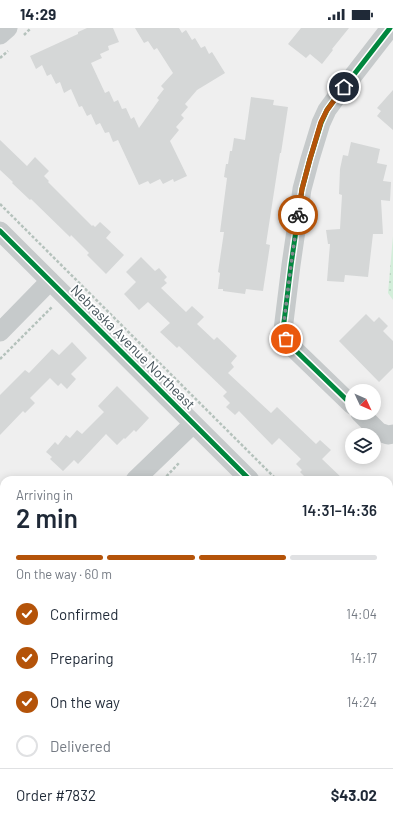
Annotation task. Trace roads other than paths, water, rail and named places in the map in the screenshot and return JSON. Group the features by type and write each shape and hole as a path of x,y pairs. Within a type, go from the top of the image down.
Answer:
{"street":[{"path":"0,35 8,28"},
{"path":"345,398 293,348 286,339 283,330 302,189 321,122 335,99 390,28"},
{"name":"Nebraska Avenue Northeast","path":"0,231 246,476"},
{"path":"0,332 50,281"},
{"path":"367,420 379,432 388,435 393,434"},
{"path":"139,476 193,424"}]}
